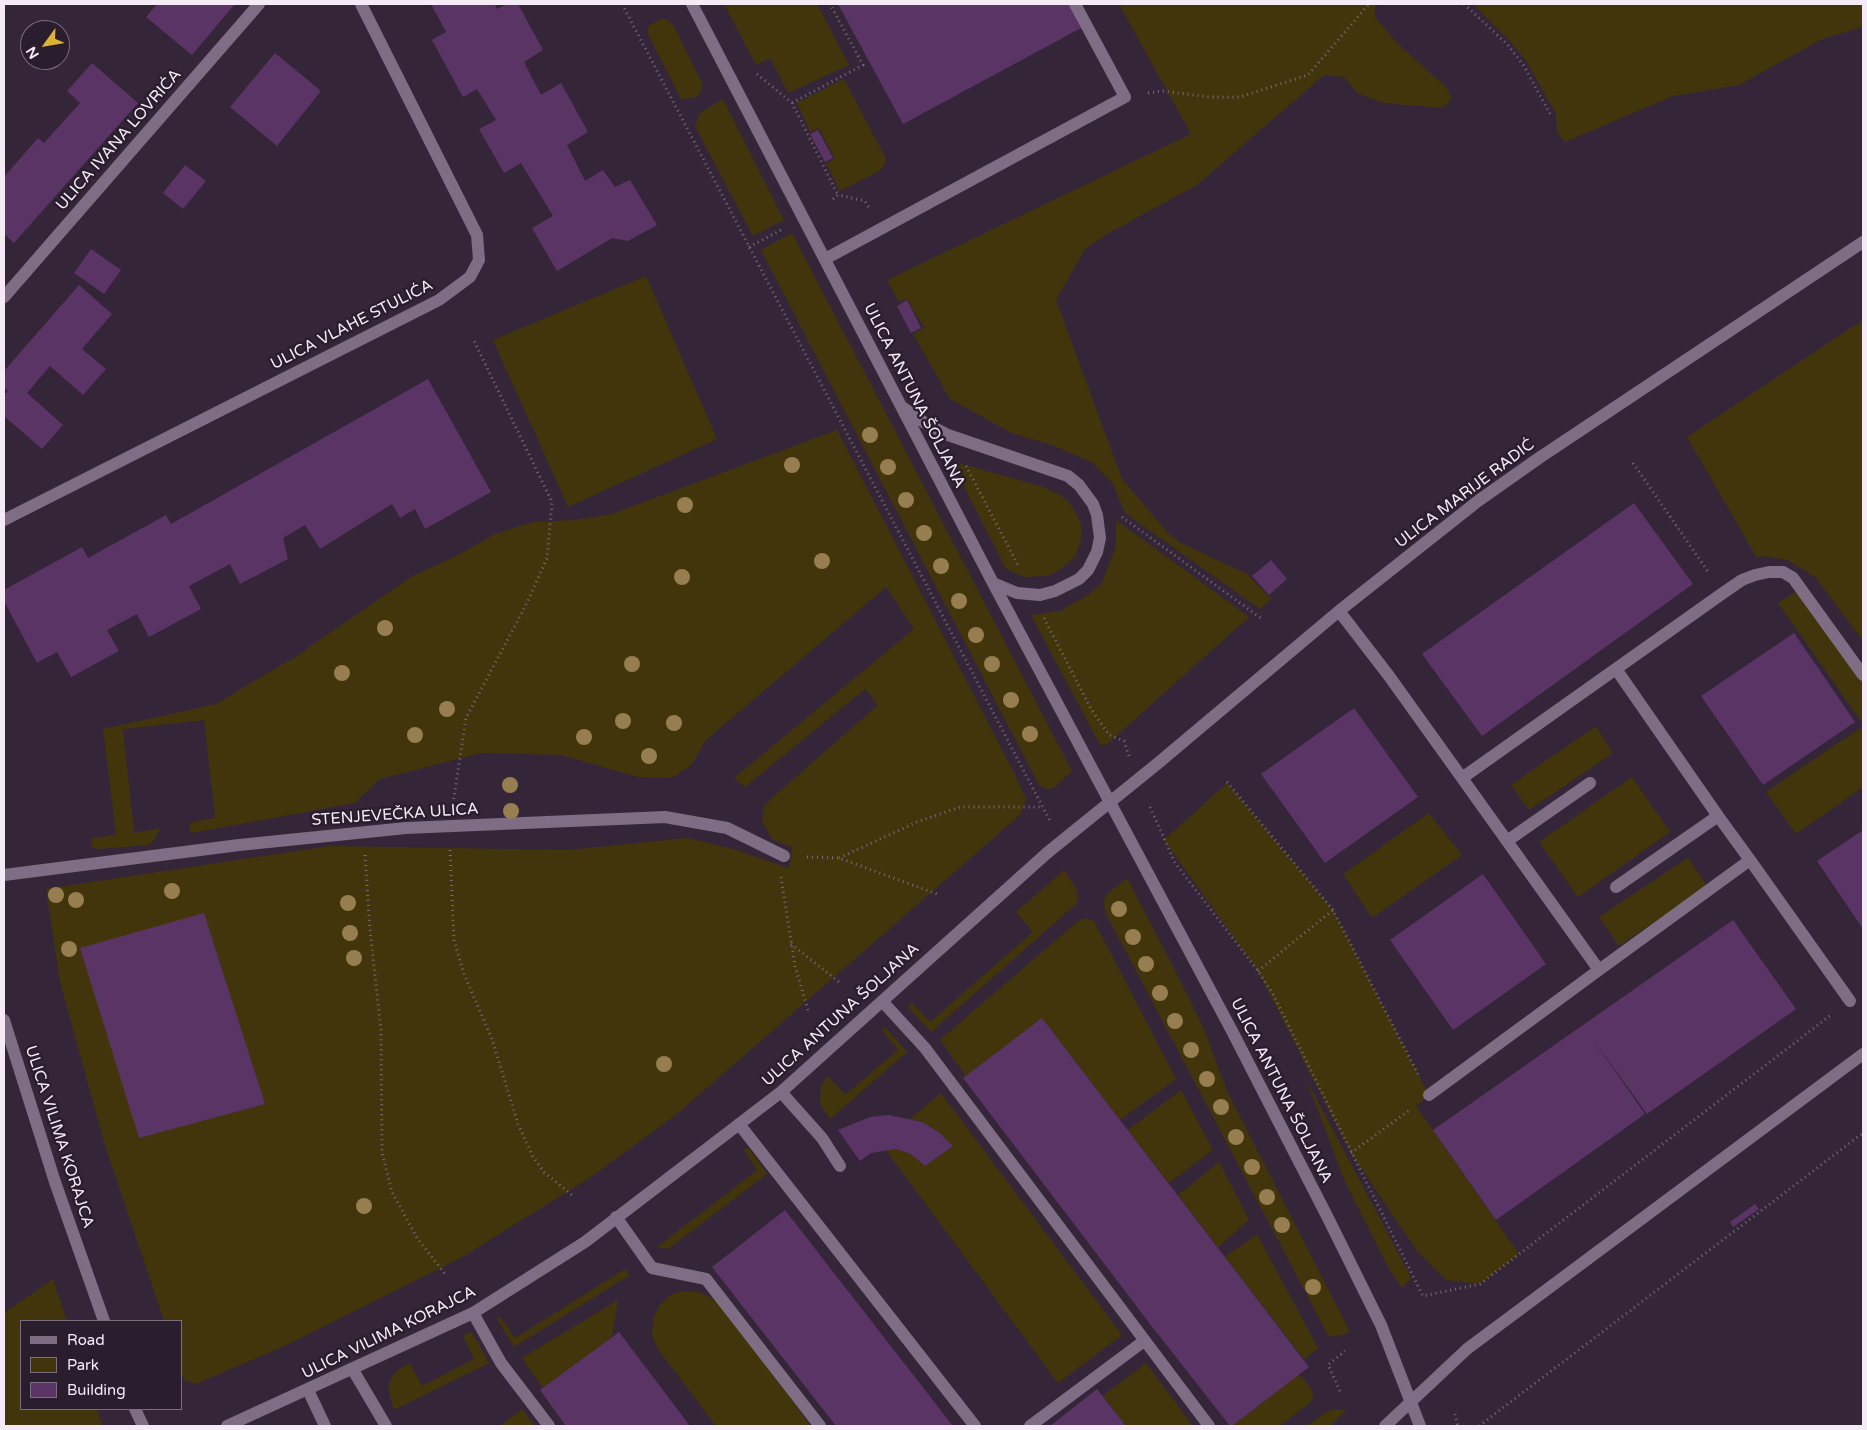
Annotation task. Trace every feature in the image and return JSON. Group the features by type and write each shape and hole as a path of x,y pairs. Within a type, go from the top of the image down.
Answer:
{"street":[{"name":"ULICA IVANA LOVRIĆA","path":"4,297 259,4"},
{"name":"ULICA VLAHE STULIĆA","path":"4,520 439,300 470,277 479,260 477,235 361,4"},
{"name":"ULICA ANTUNA ŠOLJANA","path":"692,4 992,583 1232,1031 1328,1218 1381,1325 1420,1426"},
{"path":"825,260 1125,97 1075,4"},
{"name":"ULICA MARIJE RADIĆ","path":"1109,802 1339,611 1478,501 1539,458 1863,242"},
{"path":"900,405 925,423 948,435 1068,476 1079,484 1093,504 1097,515 1100,538 1097,552 1088,570 1079,579 1055,592 1040,595 1017,593 992,583"},
{"path":"1462,778 1742,580 1769,572 1783,572 1793,578 1863,675"},
{"path":"1339,611 1462,778 1599,970"},
{"path":"1616,669 1850,1001"},
{"path":"1507,841 1590,783"},
{"name":"ULICA ANTUNA ŠOLJANA","path":"585,1242 781,1092 1047,853 1109,802"},
{"name":"STENJEVEČKA ULICA","path":"4,876 239,844 364,832 665,816 727,828 780,854"},
{"path":"1616,887 1718,816"},
{"path":"1429,1095 1750,860"},
{"path":"882,1001 925,1048 1144,1341 1210,1426"},
{"name":"ULICA VILIMA KORAJCA","path":"4,1020 55,1182 104,1320"},
{"path":"1385,1426 1467,1349 1863,1054"},
{"path":"781,1092 822,1138 840,1166"},
{"path":"739,1124 975,1426"},
{"path":"616,1218 652,1268 706,1279 820,1426"},
{"name":"ULICA VILIMA KORAJCA","path":"227,1426 353,1370 473,1313 585,1242"},
{"path":"473,1313 501,1363 549,1426"},
{"path":"1030,1426 1144,1341"},
{"path":"353,1370 386,1426"},
{"path":"308,1390 325,1426"},
{"path":"136,1410 143,1426"}],"path":[{"path":"622,4 1051,822"},
{"path":"792,103 863,65 830,4"},
{"path":"1125,97 1162,91 1210,97 1240,97 1308,74 1369,4"},
{"path":"1464,4 1507,44 1524,66 1550,114"},
{"path":"752,71 792,103 838,195"},
{"path":"833,199 838,195"},
{"path":"838,195 865,201 874,215"},
{"path":"749,247 788,226"},
{"path":"474,341 552,502 547,558 527,603 466,718 450,826 449,865 454,940 464,974 492,1039 518,1124 533,1157 544,1172 572,1195"},
{"path":"1633,463 1723,593"},
{"path":"1119,515 1262,619"},
{"path":"1124,741 1130,758"},
{"path":"1227,782 1333,910 1429,1095 1351,1153"},
{"path":"839,858 917,822 960,807 1042,807"},
{"path":"1150,807 1174,863 1258,971 1274,996 1423,1296 1480,1284 1850,1001"},
{"path":"364,832 370,930 382,1030 382,1153 392,1192 417,1238 445,1274"},
{"path":"808,1010 794,966 780,854 839,858 937,894"},
{"path":"1258,971 1333,910"},
{"path":"791,944 839,982"},
{"path":"1479,1426 1863,1133"},
{"path":"1340,1391 1328,1365 1345,1351"},
{"path":"1455,1414 1458,1426"}],"green space":[{"path":"724,4 817,4 849,65 788,93 770,58 756,65"},
{"path":"1119,4 1377,4 1375,17 1398,44 1446,87 1452,99 1443,108 1384,103 1357,93 1344,77 1324,75 1197,185 1109,233 1085,249 1056,300 1122,479 1169,534 1179,542 1247,574 1271,599 1260,609 1125,513 1113,484 1093,463 1055,446 1012,433 950,399 913,334 924,328 907,299 899,302 887,280 1191,134"},
{"path":"1473,4 1863,4 1863,27 1822,39 1739,85 1673,96 1565,142 1557,132 1556,114 1527,62 1510,41"},
{"path":"660,19 666,19 674,26 702,83 701,92 694,98 681,99 648,34 648,27"},
{"path":"844,79 885,157 885,163 881,170 840,191 826,163 835,159 819,128 810,132 797,103"},
{"path":"723,99 784,220 753,236 695,126 700,113"},
{"path":"792,233 1072,771 1054,788 1047,789 1039,785 761,250"},
{"path":"646,276 717,439 568,507 493,340"},
{"path":"1863,320 1863,641 1816,578 1788,560 1763,556 1757,558 1687,437"},
{"path":"837,430 1015,775 1026,799 1020,815 677,1114 591,1177 459,1259 289,1344 196,1384 184,1380 182,1374 182,1320 164,1320 104,1142 60,982 46,889 329,846 569,850 687,838 733,849 789,868 792,847 773,840 762,822 764,805 878,705 865,689 745,787 734,778 914,629 886,587 706,740 691,765 672,778 638,777 561,755 481,753 380,779 355,803 191,833 189,823 215,818 204,720 123,729 134,833 160,828 155,839 149,845 97,849 92,847 91,838 116,835 103,729 216,704 295,657 411,577 460,554 495,534 533,522 575,520 612,514"},
{"path":"955,462 1043,487 1060,495 1070,503 1081,523 1081,540 1075,557 1059,570 1047,576 1024,577 1006,569 953,465"},
{"path":"1116,520 1249,617 1106,745 1100,745 1031,615 1060,611 1090,594 1102,583 1116,546"},
{"path":"1805,586 1863,672 1863,724 1778,603"},
{"path":"1596,726 1613,753 1529,810 1511,785"},
{"path":"1863,726 1863,787 1796,834 1766,792"},
{"path":"1632,777 1670,832 1578,897 1539,842"},
{"path":"1227,783 1333,910 1429,1095 1416,1106 1519,1254 1480,1284 1446,1280 1417,1251 1351,1153 1258,971 1164,840"},
{"path":"1429,813 1462,855 1372,918 1343,874"},
{"path":"1688,858 1707,886 1619,946 1599,917"},
{"path":"1064,870 1076,888 1078,897 1076,904 931,1032 908,1007 912,1003 930,1022 1033,932 1016,912"},
{"path":"1127,878 1204,1029 1227,1091 1350,1332 1348,1333 1332,1337 1328,1335 1105,912 1104,900 1106,895"},
{"path":"1085,918 1094,921 1176,1079 1120,1120 1042,1018 966,1076 941,1041 942,1038 1077,922"},
{"path":"885,1027 907,1052 830,1119 820,1103 821,1085 828,1076 845,1095 898,1050 882,1030"},
{"path":"1306,1079 1406,1268 1411,1279 1402,1288 1388,1267 1346,1184"},
{"path":"1181,1090 1213,1150 1169,1183 1128,1130"},
{"path":"941,1093 1122,1335 1058,1383 885,1149 896,1149 911,1154 925,1166 953,1146 940,1133 922,1122 910,1119"},
{"path":"749,1148 767,1174 668,1249 657,1247 757,1170 743,1149"},
{"path":"1219,1162 1249,1220 1218,1247 1178,1195"},
{"path":"1257,1234 1318,1348 1304,1359 1225,1257"},
{"path":"625,1269 630,1275 514,1347 497,1319 500,1317 515,1338"},
{"path":"53,1279 67,1320 20,1320 20,1410 97,1410 102,1426 4,1426 4,1313"},
{"path":"683,1291 699,1292 718,1301 811,1426 716,1426 657,1348 652,1335 653,1318 660,1305 670,1295"},
{"path":"618,1300 612,1337 543,1388 522,1358"},
{"path":"471,1331 489,1363 394,1410 388,1389 391,1378 398,1370 410,1363 422,1386 474,1359 463,1336"},
{"path":"1146,1363 1193,1426 1126,1426 1103,1396"},
{"path":"1299,1374 1312,1390 1313,1397 1310,1403 1279,1426 1232,1426"},
{"path":"522,1409 535,1426 500,1426"},
{"path":"1336,1409 1346,1410 1330,1426 1306,1426 1328,1411"}],"building":[{"path":"157,4 235,4 192,55 146,17"},
{"path":"431,4 495,4 497,9 507,4 518,4 543,50 524,62 541,95 561,83 588,132 567,145 585,181 603,170 615,187 630,180 657,225 628,241 612,238 557,271 532,228 553,216 521,163 504,173 479,129 496,120 477,89 463,97 432,40 446,32"},
{"path":"838,4 1071,4 1083,27 903,124"},
{"path":"275,53 321,91 277,146 230,107"},
{"path":"92,63 138,103 14,243 4,234 4,177 38,138 44,143 80,103 67,91"},
{"path":"818,130 833,158 825,162 810,134"},
{"path":"185,165 206,181 183,209 163,193"},
{"path":"91,249 121,270 104,294 74,273"},
{"path":"79,285 112,314 82,349 106,369 83,395 50,366 27,393 63,425 42,449 4,416 4,395 8,391 4,387 4,371"},
{"path":"907,300 921,328 911,333 897,306"},
{"path":"428,379 491,492 425,529 415,509 400,518 392,504 320,549 305,525 283,538 288,559 240,584 230,564 189,586 201,609 149,637 137,614 107,630 119,651 71,677 57,652 37,663 4,601 4,590 82,547 88,558 166,515 171,524"},
{"path":"1634,503 1693,584 1482,736 1422,654"},
{"path":"1271,560 1287,579 1269,595 1252,576"},
{"path":"1794,633 1855,722 1763,785 1701,696"},
{"path":"1354,708 1418,797 1325,863 1261,774"},
{"path":"1863,830 1863,929 1817,861"},
{"path":"1483,874 1546,964 1453,1030 1390,940"},
{"path":"204,913 265,1104 139,1138 80,948"},
{"path":"1733,920 1796,1009 1647,1114 1590,1035 1645,1114 1496,1220 1433,1130"},
{"path":"1042,1018 1309,1367 1232,1426 1230,1426 1150,1324 963,1078"},
{"path":"889,1115 922,1122 940,1133 953,1146 925,1166 911,1154 896,1149 871,1153 860,1161 838,1130 870,1117"},
{"path":"1755,1204 1759,1209 1733,1227 1730,1222"},
{"path":"785,1210 953,1426 836,1426 712,1267"},
{"path":"619,1332 690,1426 566,1426 540,1390"},
{"path":"1097,1389 1126,1426 1050,1426"}]}
